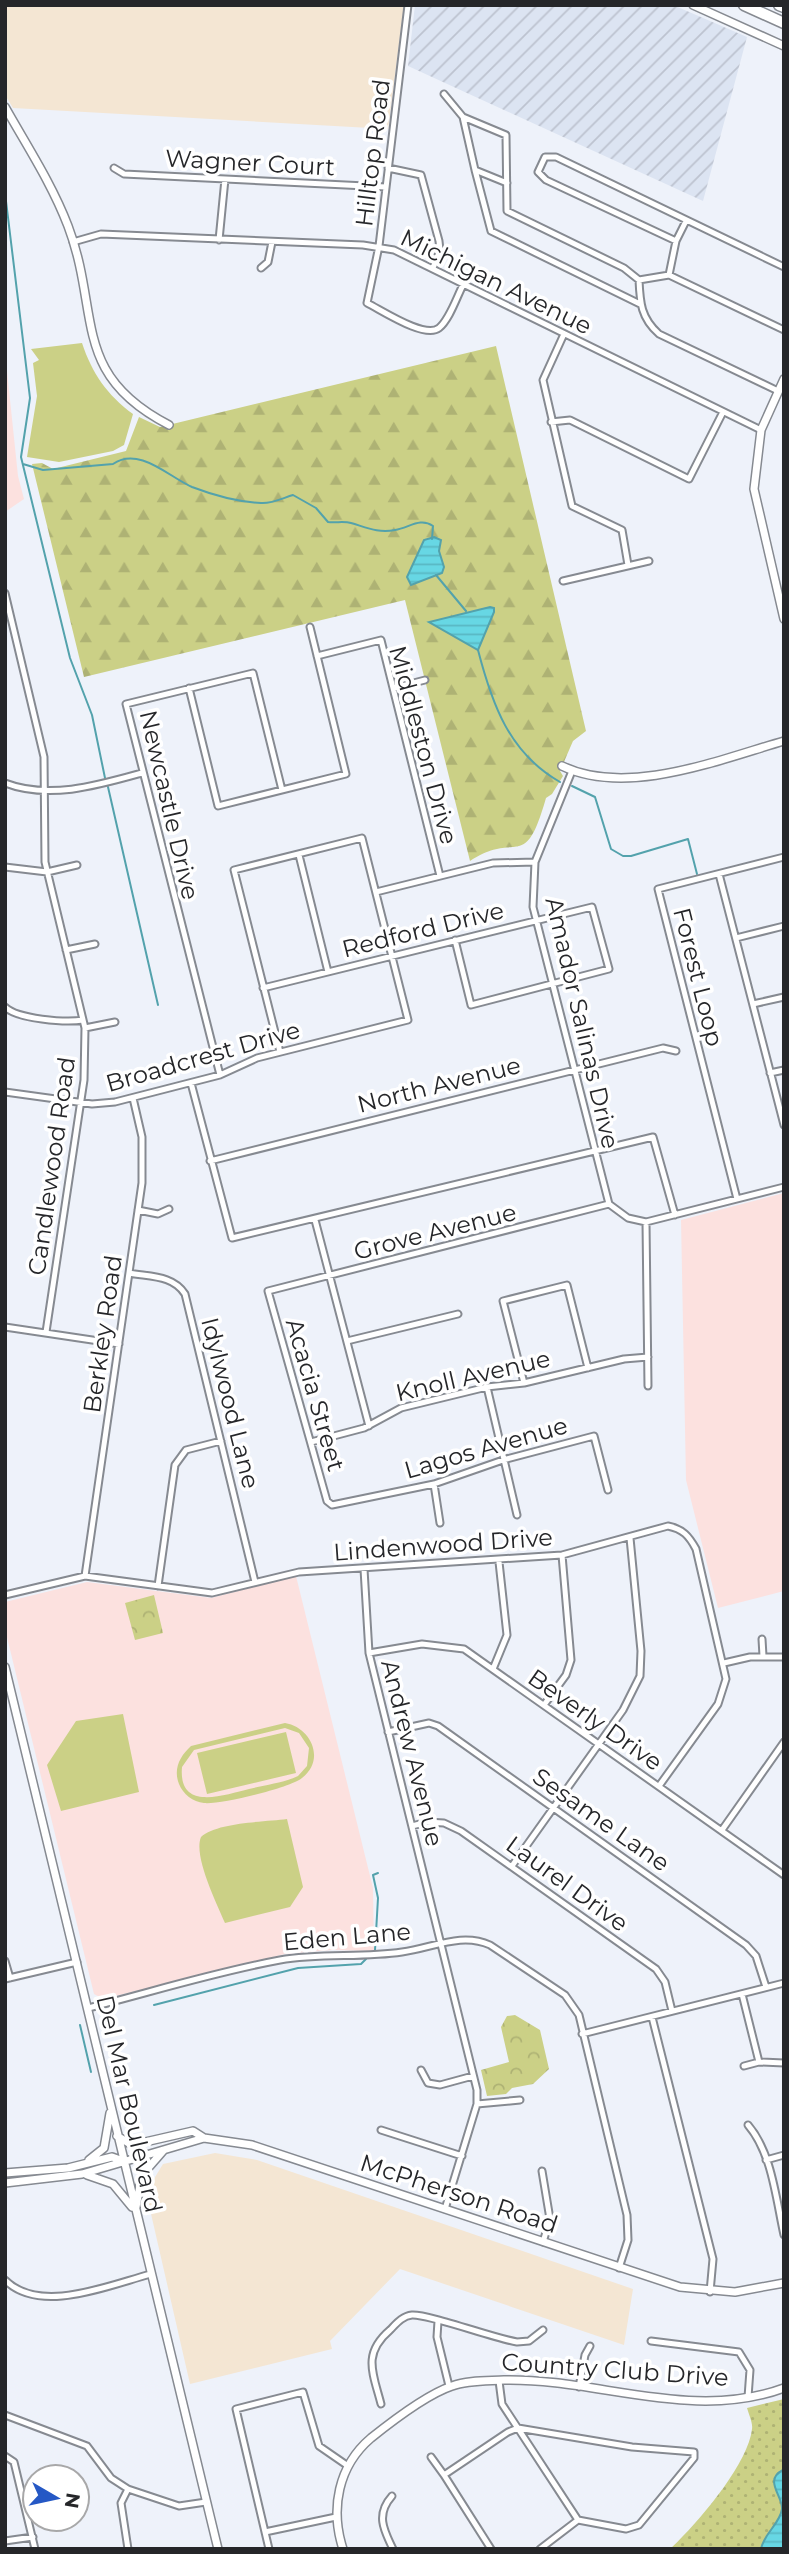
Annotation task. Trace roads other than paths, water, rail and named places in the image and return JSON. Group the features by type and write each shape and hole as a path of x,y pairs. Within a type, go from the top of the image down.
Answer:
{"highway":[{"path":"744,5 784,23"}],"main road":[{"path":"693,5 784,46"},
{"path":"5,107 49,185 73,242 82,270 93,342 106,375 134,405 169,425"},
{"path":"784,379 761,430 754,489 781,595 784,619"},
{"path":"562,766 602,779 634,779 784,741"},
{"name":"Del Mar Boulevard","path":"5,1667 9,1697 77,1962 218,2549"},
{"path":"83,2164 104,2148 111,2109"},
{"path":"117,2136 132,2146 194,2131 204,2138"},
{"name":"McPherson Road","path":"5,2183 82,2174 204,2138 238,2141 680,2287 710,2292 749,2291 784,2283"},
{"path":"135,2211 142,2175 167,2147"},
{"name":"McPherson Road","path":"5,2173 83,2164 112,2157 123,2161"},
{"path":"82,2174 113,2184 135,2211"},
{"name":"Country Club Drive","path":"343,2549 336,2517 338,2492 348,2466 374,2436 449,2386 533,2379 649,2397 748,2397 784,2388"}],"street":[{"name":"Hilltop Road","path":"408,5 379,246 367,303 422,331 433,331 442,326 464,283"},
{"path":"444,94 463,117 491,231 640,303"},
{"path":"463,117 506,135 507,211 624,268 639,280 668,275 784,330"},
{"path":"676,241 546,180 538,172 541,160 545,157 556,157 784,267"},
{"path":"388,168 418,173 423,179 439,241 440,250 433,268"},
{"name":"Wagner Court","path":"114,169 124,174 386,187"},
{"path":"475,170 507,183"},
{"path":"219,240 225,179"},
{"path":"668,275 676,241 687,220"},
{"name":"Michigan Avenue","path":"73,242 101,234 379,246 433,268 761,430"},
{"path":"261,268 268,262 272,242"},
{"path":"639,280 640,303 645,320 659,334 778,391"},
{"path":"564,334 543,380 572,506 622,530 628,565"},
{"path":"551,422 570,420 689,480 723,412"},
{"path":"563,581 649,561"},
{"name":"Candlewood Road","path":"5,593 41,737 43,839 47,872 85,1028 85,1063 80,1103 46,1332"},
{"path":"188,688 218,806 346,774 310,626"},
{"name":"Middleston Drive","path":"317,656 381,640 440,876"},
{"name":"Newcastle Drive","path":"220,1075 126,704 253,673 282,790"},
{"path":"394,688 425,680"},
{"name":"Amador Salinas Drive","path":"572,771 535,862 532,890 594,1151 610,1204"},
{"path":"5,783 21,789 89,788 142,773"},
{"path":"280,1052 234,870 362,838 392,956"},
{"path":"299,855 328,972"},
{"name":"Forest Loop","path":"737,1199 658,889 784,857"},
{"path":"376,892 508,860 535,862"},
{"path":"5,867 47,872 77,865"},
{"path":"719,874 784,1125"},
{"name":"Redford Drive","path":"263,988 592,906 609,970 553,984"},
{"path":"736,938 784,926"},
{"path":"455,940 471,1005 553,984"},
{"path":"66,950 94,944"},
{"name":"Broadcrest Drive","path":"5,1092 103,1104 220,1075 242,1063 280,1052 408,1020 392,956"},
{"path":"753,1004 784,997"},
{"path":"5,1007 16,1014 72,1022 83,1020"},
{"path":"85,1028 115,1022"},
{"name":"North Avenue","path":"210,1161 663,1048 676,1051"},
{"path":"770,1073 784,1070"},
{"path":"191,1083 232,1238 653,1137 675,1215"},
{"name":"Berkley Road","path":"85,1576 138,1210 144,1151 133,1098"},
{"path":"610,1204 628,1218 646,1222 784,1187"},
{"name":"Grove Avenue","path":"268,1292 610,1204"},
{"path":"138,1210 158,1213 169,1209"},
{"path":"314,1220 369,1426"},
{"path":"646,1222 648,1386"},
{"name":"Idylwood Lane","path":"129,1273 169,1279 178,1283 185,1294 255,1582"},
{"path":"524,1383 503,1301 554,1289 567,1286 588,1368"},
{"name":"Acacia Street","path":"268,1292 327,1501 332,1504"},
{"path":"347,1341 458,1314"},
{"path":"5,1327 119,1343"},
{"name":"Knoll Avenue","path":"311,1442 369,1426 401,1408 487,1387 524,1383 624,1359 648,1357"},
{"path":"487,1387 517,1516"},
{"name":"Lagos Avenue","path":"332,1504 434,1484 503,1460 594,1436 608,1490"},
{"path":"158,1586 176,1465 186,1450 221,1441"},
{"path":"434,1484 440,1523"},
{"name":"Lindenwood Drive","path":"5,1595 85,1576 212,1593 299,1572 499,1562 562,1555 668,1526 689,1536 696,1549 726,1679 719,1704 659,1786"},
{"path":"512,1866 633,1695 640,1676 641,1651 630,1538"},
{"path":"544,1705 566,1675 570,1660 571,1631 562,1555"},
{"path":"493,1669 508,1635 499,1562"},
{"name":"Andrew Avenue","path":"364,1569 369,1653 473,2076 477,2104"},
{"path":"762,1639 763,1656"},
{"name":"Beverly Drive","path":"369,1653 422,1644 442,1644 464,1649 784,1874"},
{"path":"724,1663 763,1656 784,1657"},
{"name":"Sesame Lane","path":"388,1732 429,1723 438,1726 746,1945 756,1956 765,1987"},
{"path":"722,1830 784,1742"},
{"name":"Laurel Drive","path":"412,1826 427,1822 444,1823 461,1831 512,1866 656,1969 665,1982 672,2011"},
{"name":"Eden Lane","path":"88,2008 278,1961 330,1954 393,1954 477,1939 491,1945 565,1995 579,2015 627,2215 628,2241 619,2268"},
{"path":"5,1961 7,1979 77,1962"},
{"path":"582,2034 784,1983"},
{"path":"743,1994 759,2062"},
{"path":"652,2017 713,2259 710,2292"},
{"path":"744,2066 759,2062 784,2063"},
{"path":"421,2070 428,2083 440,2085 473,2076"},
{"path":"445,2209 477,2104 520,2100"},
{"path":"748,2126 758,2136 766,2160 784,2235"},
{"path":"381,2130 463,2156"},
{"path":"766,2160 784,2155"},
{"path":"542,2171 550,2219 543,2242"},
{"path":"5,2280 18,2292 43,2298 151,2274"},
{"path":"381,2404 371,2358 375,2345 404,2318 415,2315 517,2342 529,2341 543,2330"},
{"path":"438,2321 437,2337 449,2386"},
{"path":"651,2341 740,2352 750,2370 748,2397"},
{"path":"579,2387 585,2355 590,2346"},
{"path":"499,2381 502,2404 578,2521"},
{"path":"269,2549 236,2409 303,2392 319,2446 348,2466"},
{"path":"5,2415 87,2446 111,2479 128,2489 179,2506 206,2502"},
{"path":"444,2475 518,2428 632,2447 694,2452 694,2458 639,2525 626,2529 578,2521 540,2549"},
{"path":"5,2456 14,2462 35,2549"},
{"path":"431,2457 491,2549"},
{"path":"128,2489 121,2504 128,2549"},
{"path":"392,2496 384,2505 382,2521 393,2549"},
{"path":"265,2532 336,2517"},
{"path":"5,2541 33,2537"}],"water":[{"path":"434,537 441,540 439,551 444,567 442,573 411,585 407,577 424,540"},
{"path":"494,608 494,612 478,650 429,622"},
{"path":"783,2470 784,2549 761,2549 781,2514 782,2504 774,2483 777,2474"}],"waterway":[{"path":"6,201 30,398 21,457 70,658 92,715 105,778"},
{"path":"23,464 43,470 113,464 123,459 133,459 154,465 192,487 226,498 265,503 293,495 316,508 328,522 348,522 383,531 424,523 433,526 432,539"},
{"path":"436,575 466,611"},
{"path":"478,650 497,708 515,742 542,770 560,782"},
{"path":"572,786 595,797 611,849 623,856 631,856 688,839 697,874"},
{"path":"108,787 158,1005"},
{"path":"375,1950 378,1898 373,1875 378,1873"},
{"path":"154,2005 298,1968 361,1964 366,1959"},
{"path":"80,2025 91,2072"}]}
